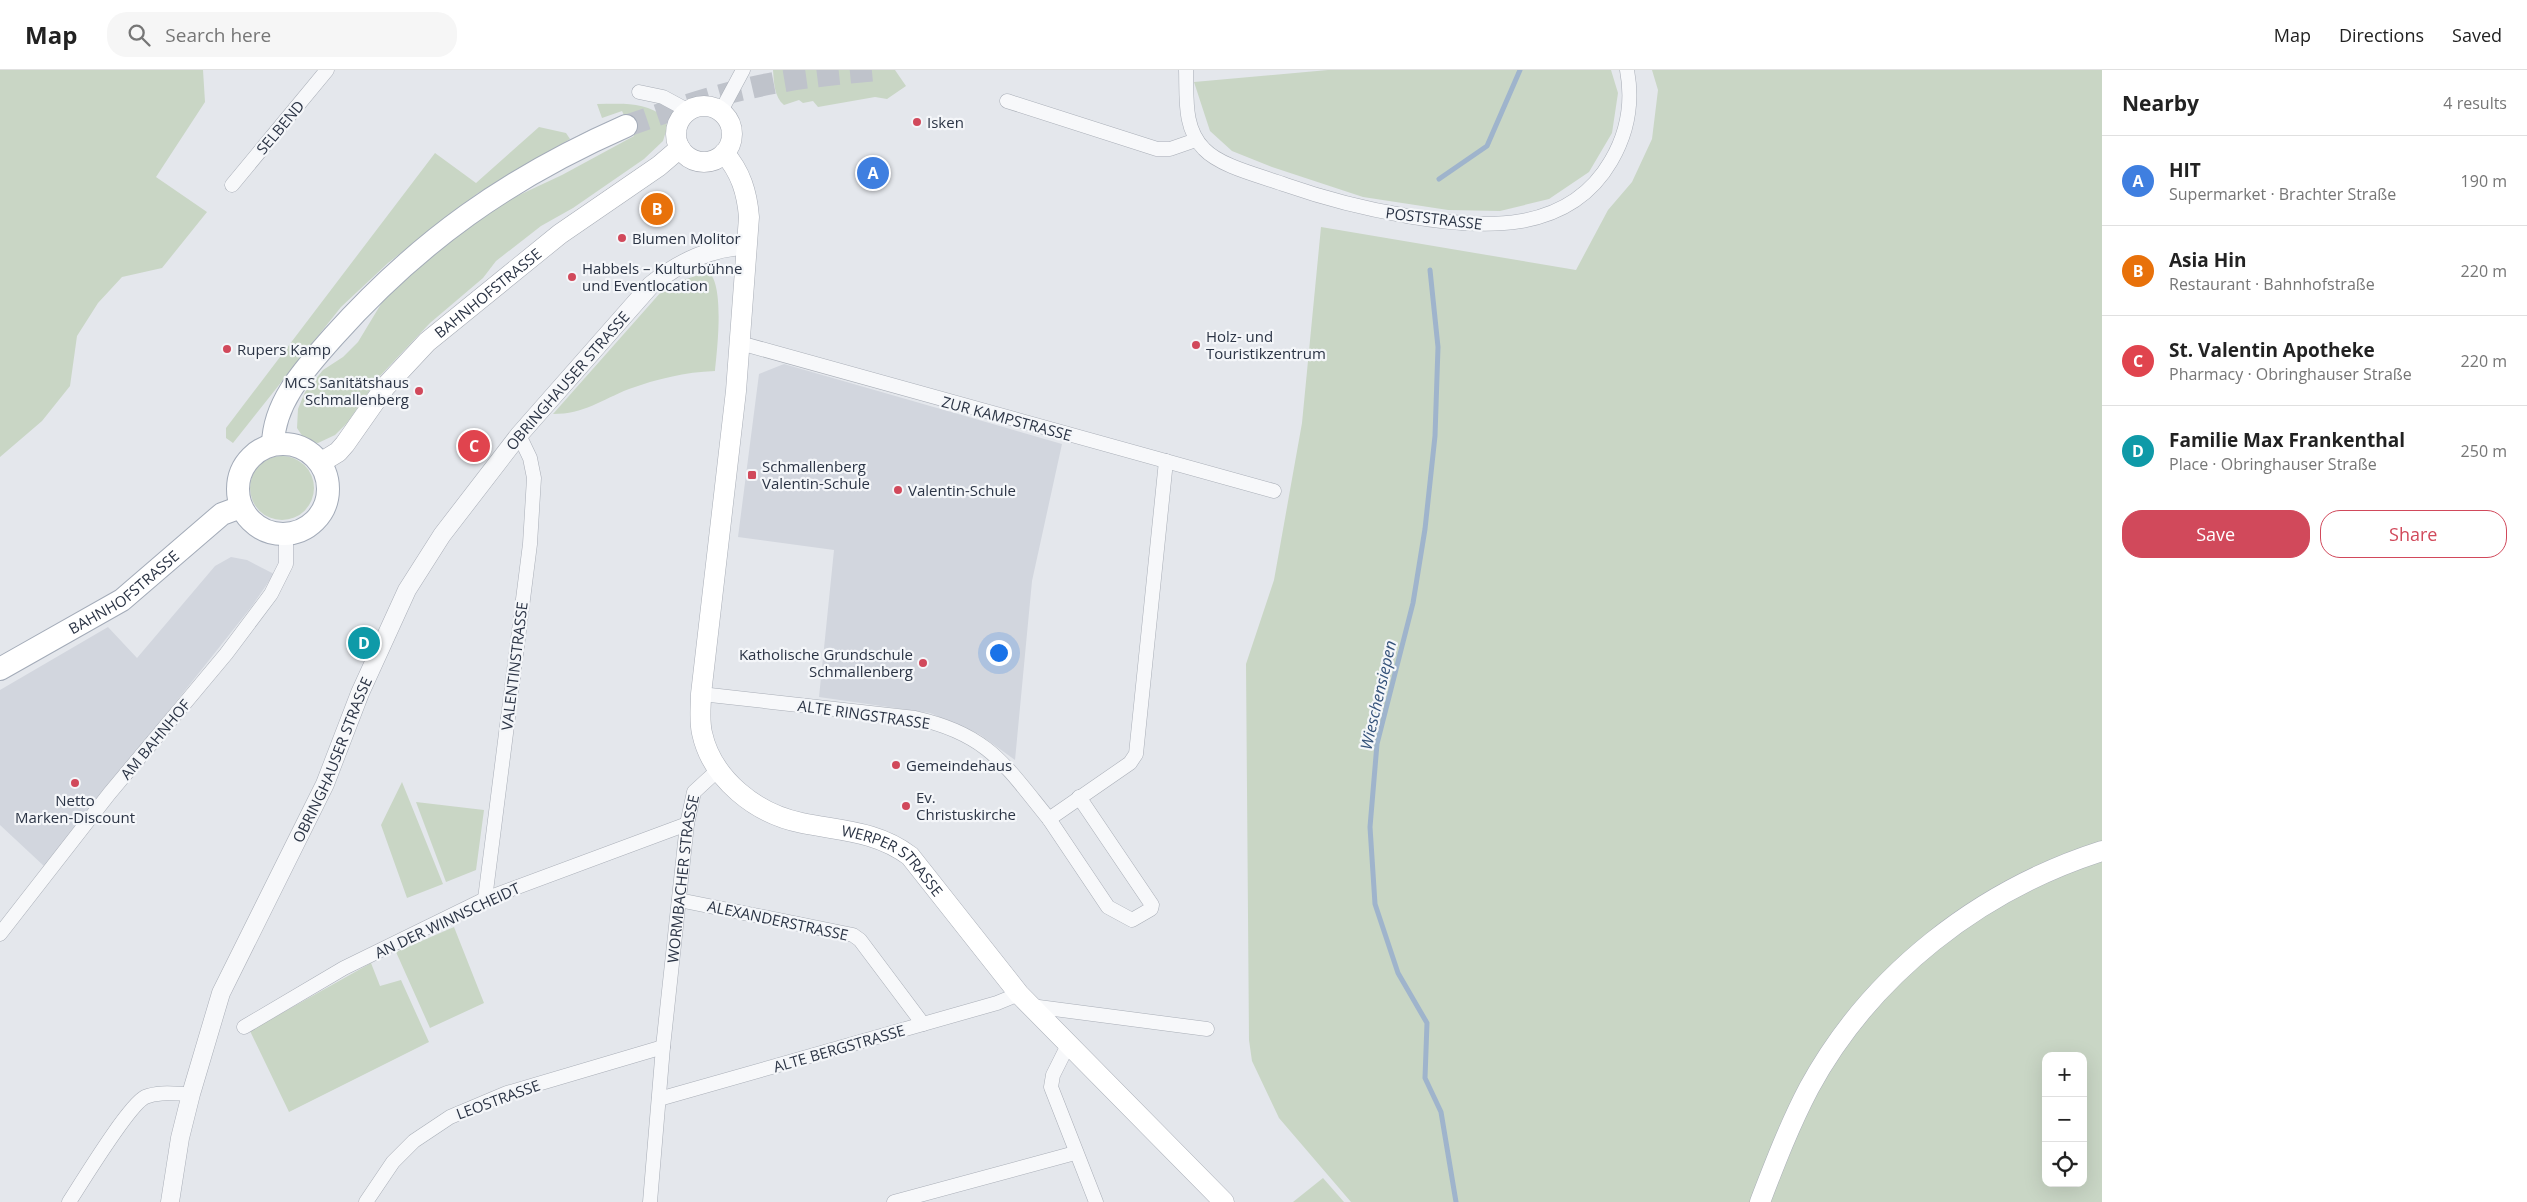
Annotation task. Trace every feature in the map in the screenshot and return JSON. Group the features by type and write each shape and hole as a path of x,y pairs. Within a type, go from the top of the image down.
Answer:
{"main road":[{"path":"704,105 721,111 728,118 732,137 724,153 717,158 700,162 685,155 676,141 677,124 687,110 704,105"},
{"path":"273,444 274,431 280,412 295,384 365,302 403,265 441,234 502,190 561,156 626,126"},
{"name":"BAHNHOFSTRASSE","path":"320,463 338,452 385,387 427,342 560,234 659,166 680,148"},
{"path":"719,769 708,750 702,730 701,694 736,391 748,246 748,202 740,174 724,153"},
{"path":"273,444 301,447 320,463 326,473 328,488 322,512 304,530 286,534 272,533 259,527 248,518 241,507 237,494 242,468 250,457 273,444"},
{"name":"BAHNHOFSTRASSE","path":"0,669 122,600 222,514 241,507"},
{"name":"WERPER STRASSE","path":"719,769 746,798 781,818 867,834 898,847 927,875 1025,1000 1224,1202"},
{"path":"1760,1202 1786,1136 1810,1087 1848,1029 1883,987 1937,938 1987,903 2050,870 2102,851"}],"street":[{"name":"SELBEND","path":"232,185 327,70"},
{"path":"721,111 744,70"},
{"path":"1007,101 1163,150 1196,140 1190,126 1188,113 1186,70"},
{"name":"POSTSTRASSE","path":"1196,140 1217,159 1305,192 1354,206 1464,224 1482,225 1516,222 1545,215 1563,207 1597,182 1610,163 1622,139 1629,110 1628,75"},
{"path":"639,92 663,97 687,110"},
{"name":"OBRINGHAUSER STRASSE","path":"170,1202 180,1138 221,992 325,784 360,693 408,590 442,535 519,435 660,278 698,257 728,246 748,246"},
{"name":"ZUR KAMPSTRASSE","path":"740,343 1274,491"},
{"name":"VALENTINSTRASSE","path":"485,899 530,544 534,478 530,458 519,435"},
{"path":"1049,819 1130,763 1136,754 1166,461"},
{"name":"AM BAHNHOF","path":"0,934 109,794 226,654 271,594 286,564 286,534"},
{"name":"ALTE RINGSTRASSE","path":"701,694 915,718 944,726 966,735 994,752 1049,819 1111,910 1132,920 1151,909 1152,904 1079,797"},
{"name":"WORMBACHER STRASSE","path":"650,1202 663,1047 687,824 694,792 719,769"},
{"name":"AN DER WINNSCHEIDT","path":"244,1027 344,968 485,899 687,824"},
{"name":"ALEXANDERSTRASSE","path":"679,900 853,935 860,940 923,1024"},
{"name":"ALTE BERGSTRASSE","path":"659,1099 1007,1000 1025,1000"},
{"path":"1025,1000 1207,1029"},
{"path":"1068,1045 1053,1075 1051,1087 1096,1202"},
{"name":"LEOSTRASSE","path":"366,1202 393,1162 414,1141 450,1117 506,1093 663,1047"},
{"path":"69,1202 129,1113 143,1098 160,1094 191,1094"},
{"path":"894,1202 1075,1152"}],"shaded area":[{"name":"Valentin-Schule","path":"784,364 1062,444 1032,581 1015,760 979,734 930,713 819,697 834,550 738,537 759,374"},
{"path":"231,557 247,560 274,574 252,606 45,867 0,825 0,690 108,627 137,658 215,566"}],"green space":[{"path":"0,70 203,70 205,102 156,177 207,212 162,268 122,277 98,303 77,336 70,386 42,421 0,457"},
{"path":"773,70 895,70 906,86 887,99 875,97 818,107 813,101 803,103 799,100 784,105 776,94"},
{"path":"1328,70 1611,70 1618,93 1612,133 1589,172 1549,199 1500,211 1448,210 1363,197 1272,167 1232,151 1210,131 1194,82"},
{"path":"1652,70 2102,70 2102,1202 1351,1202 1279,1118 1252,1061 1249,1040 1246,664 1274,580 1302,423 1321,227 1576,270 1608,210 1632,182 1652,139 1658,90"},
{"path":"597,104 642,106 658,113 666,118 667,128 663,141 644,159 573,208 541,226 496,261 483,278 430,323 379,377 347,423 335,435 318,443 309,442 303,437 297,428 298,409 305,392 323,370 343,357 358,342 384,299 440,249 500,204 562,175 634,136 622,111 602,118"},
{"path":"539,127 566,133 570,139 478,193 388,263 341,307 233,443 226,438 226,428 435,153 476,183"},
{"path":"708,272 717,289 718,303 719,318 715,371 682,374 661,379 629,389 574,412 553,414 661,292 680,281"},
{"path":"276,456 288,456 305,465 312,476 314,488 312,500 305,511 288,520 276,520 264,515 255,506 250,494 250,482 255,470 264,461"},
{"path":"402,782 443,884 407,898 381,825"},
{"path":"416,802 484,810 476,870 446,882"},
{"path":"454,927 484,1003 430,1028 396,952"},
{"path":"371,963 380,986 401,980 429,1042 289,1112 250,1031"},
{"path":"1323,1178 1344,1202 1293,1202"}],"waterway":[{"name":"Wieschensiepen","path":"1439,179 1487,146 1520,70"},
{"name":"Wieschensiepen","path":"1430,270 1438,347 1435,436 1425,529 1413,603 1377,744 1370,827 1375,904 1398,973 1427,1023 1425,1078 1441,1112 1456,1202"}],"tunnel":[{"path":"626,126 703,100 750,88 798,79 878,70"}],"place":[{"name":"Isken","path":"917,122"},
{"name":"HIT","path":"873,173"},
{"name":"Asia Hin","path":"657,209"},
{"name":"Blumen Molitor","path":"622,238"},
{"name":"Habbels – Kulturbühne und Eventlocation","path":"572,277"},
{"name":"Holz- und Touristikzentrum","path":"1196,345"},
{"name":"Rupers Kamp","path":"227,349"},
{"name":"MCS Sanitätshaus Schmallenberg","path":"419,391"},
{"name":"St. Valentin Apotheke","path":"474,446"},
{"name":"Schmallenberg Valentin-Schule","path":"752,475"},
{"name":"Valentin-Schule","path":"898,490"},
{"name":"Familie Max Frankenthal","path":"364,643"},
{"name":"Katholische Grundschule Schmallenberg","path":"923,663"},
{"name":"Gemeindehaus","path":"896,765"},
{"name":"Netto Marken-Discount","path":"75,783"},
{"name":"Ev. Christuskirche","path":"906,806"}]}
